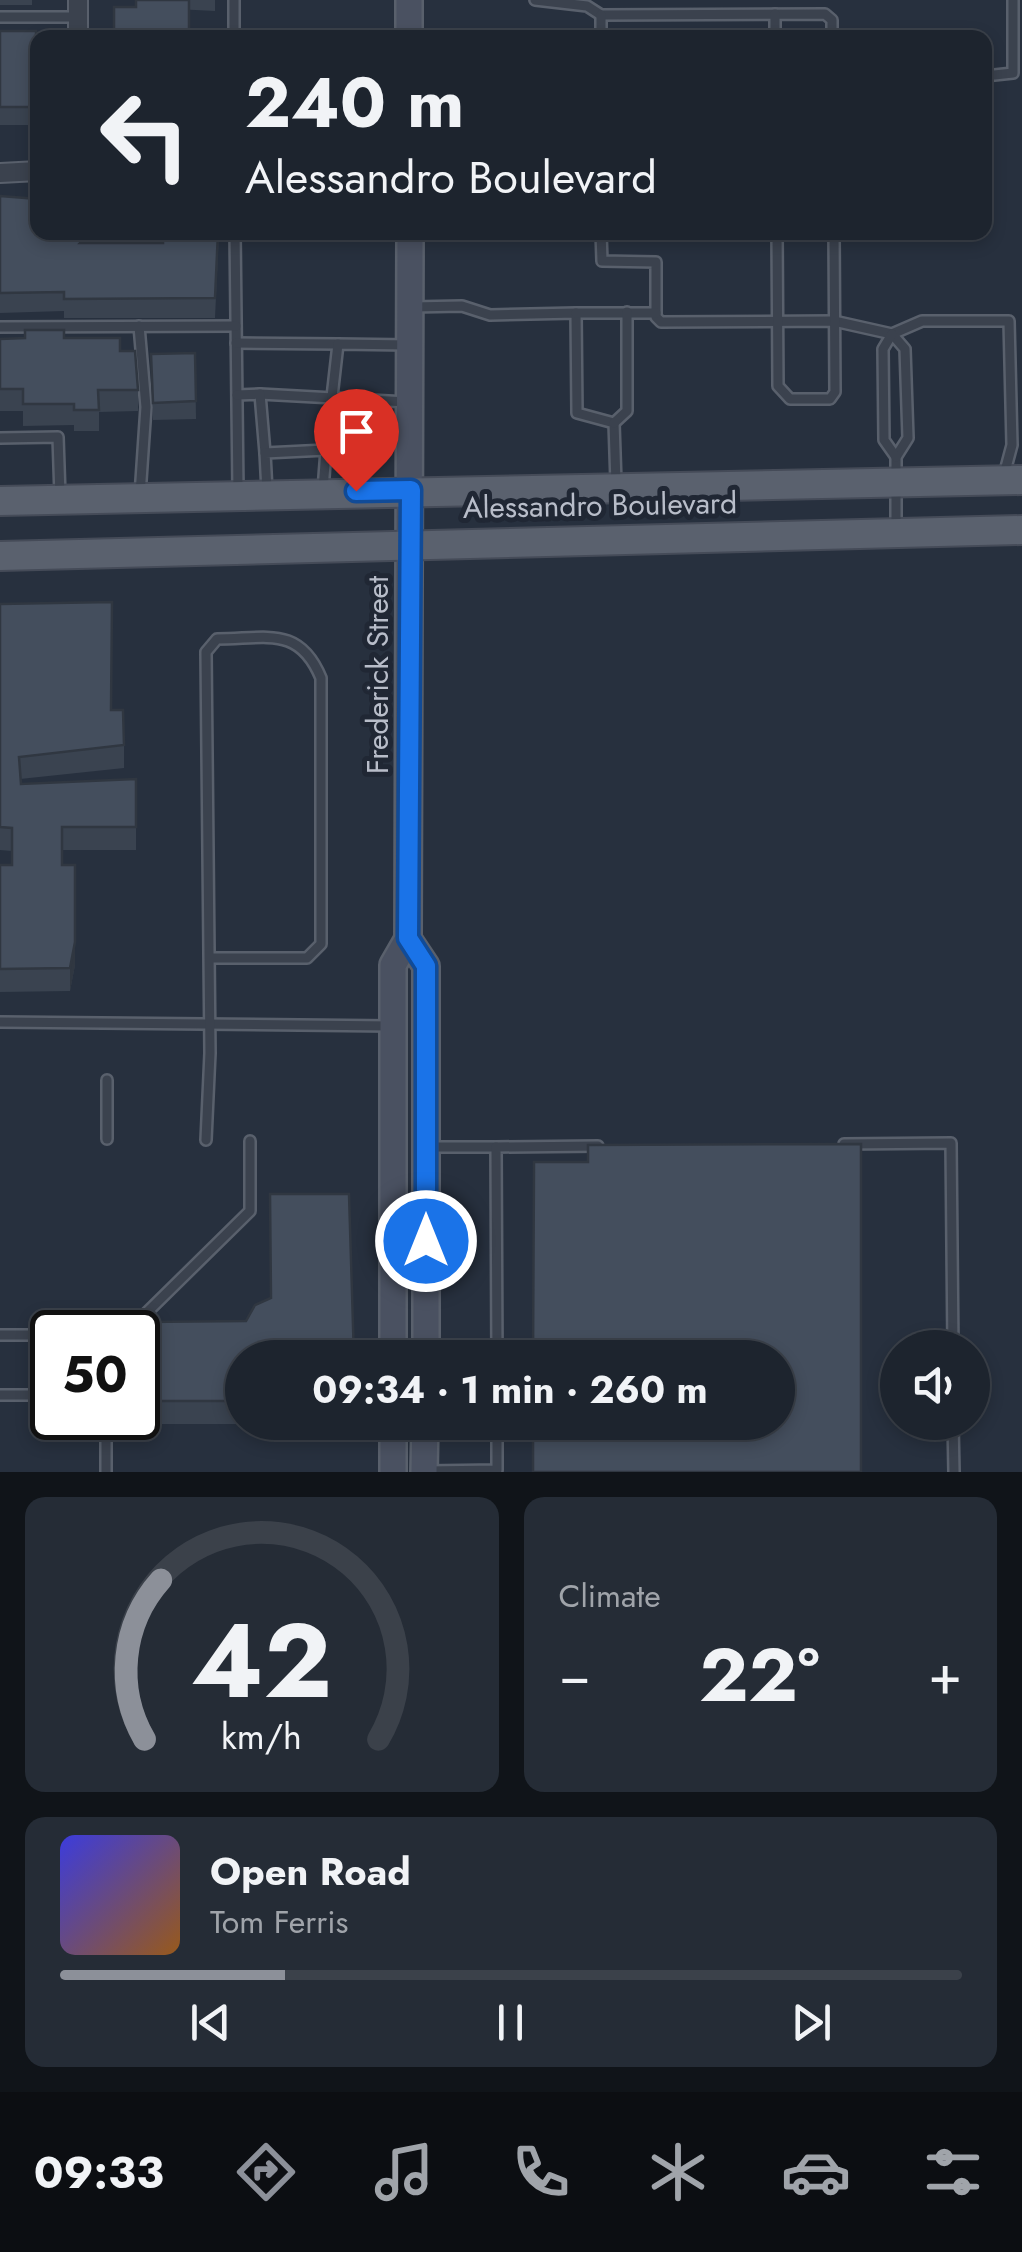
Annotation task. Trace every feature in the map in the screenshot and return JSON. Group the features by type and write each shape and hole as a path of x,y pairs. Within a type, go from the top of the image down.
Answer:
{"main road":[{"path":"409,0 409,30"},
{"name":"Frederick Street","path":"393,1340 393,965 408,938 410,240"},
{"name":"Alessandro Boulevard","path":"0,501 616,486 896,469 1012,480"},
{"name":"Alessandro Boulevard","path":"0,556 410,542 1022,530"},
{"name":"Frederick Street","path":"408,938 426,966 426,1340"},
{"path":"392,1026 408,1044 411,1212 416,1232 426,1241"},
{"path":"393,1440 394,1472"},
{"path":"424,1471 425,1440"}],"street":[{"path":"0,173 30,171"},
{"path":"379,1472 424,1471"}],"lane":[{"path":"234,0 234,30"},
{"path":"535,0 587,6 601,15 830,16 831,30"},
{"path":"992,76 1013,74 1013,0"},
{"path":"0,17 78,8"},
{"path":"775,14 775,30"},
{"path":"601,15 601,30"},
{"path":"236,240 238,495"},
{"path":"601,240 602,261 656,262 656,313 661,322 834,321 892,334 922,321 1009,321 1012,480"},
{"path":"776,240 778,386 790,398 830,399 835,392 834,240"},
{"path":"410,307 462,306 490,315 656,313"},
{"path":"616,486 614,423 627,411 627,312"},
{"path":"576,313 577,413 614,423"},
{"path":"0,326 236,326"},
{"path":"139,326 146,407 140,498"},
{"path":"892,334 884,349 884,440 896,469"},
{"path":"892,334 905,349 908,420 908,438 896,469 896,530"},
{"path":"236,343 410,345"},
{"path":"323,492 338,344"},
{"path":"260,394 267,494"},
{"path":"237,395 411,402"},
{"path":"0,438 58,437 60,500"},
{"path":"265,452 326,450"},
{"path":"206,1140 206,652 217,639 292,639 311,654 321,678 321,944 307,958 209,958"},
{"path":"0,1022 209,1021 392,1026"},
{"path":"107,1080 108,1139"},
{"path":"150,1310 250,1210 250,1141"},
{"path":"823,1144 951,1143 953,1330"},
{"path":"426,1147 612,1146"},
{"path":"496,1147 496,1340"},
{"path":"0,1335 30,1335"},
{"path":"0,1395 30,1395"},
{"path":"106,1440 106,1472"},
{"path":"424,1471 497,1471 497,1440"},
{"path":"953,1440 954,1472"}],"building":[{"path":"136,0 189,0 189,30 114,30 114,7 136,7"},
{"path":"0,31 30,31 30,107 0,107"},
{"path":"0,196 30,198 30,240 218,240 215,298 64,299 64,292 0,293"},
{"path":"25,330 64,330 64,338 120,338 120,351 135,351 138,390 98,390 99,410 74,410 74,404 23,404 23,389 0,389 0,339 25,338"},
{"path":"195,353 196,401 153,403 151,354"},
{"path":"112,602 111,710 123,710 124,745 19,757 21,784 136,779 136,827 62,827 62,865 75,865 75,942 70,968 0,969 0,865 12,865 12,828 0,827 0,604"},
{"path":"861,1144 861,1472 533,1472 533,1440 795,1440 795,1340 533,1340 534,1162 588,1162 588,1145"},
{"path":"270,1194 349,1194 353,1340 225,1340 225,1401 160,1401 160,1322 246,1321 255,1305 271,1298"}],"route":[{"path":"356,491 411,490 408,938 426,966 426,1241"}]}
